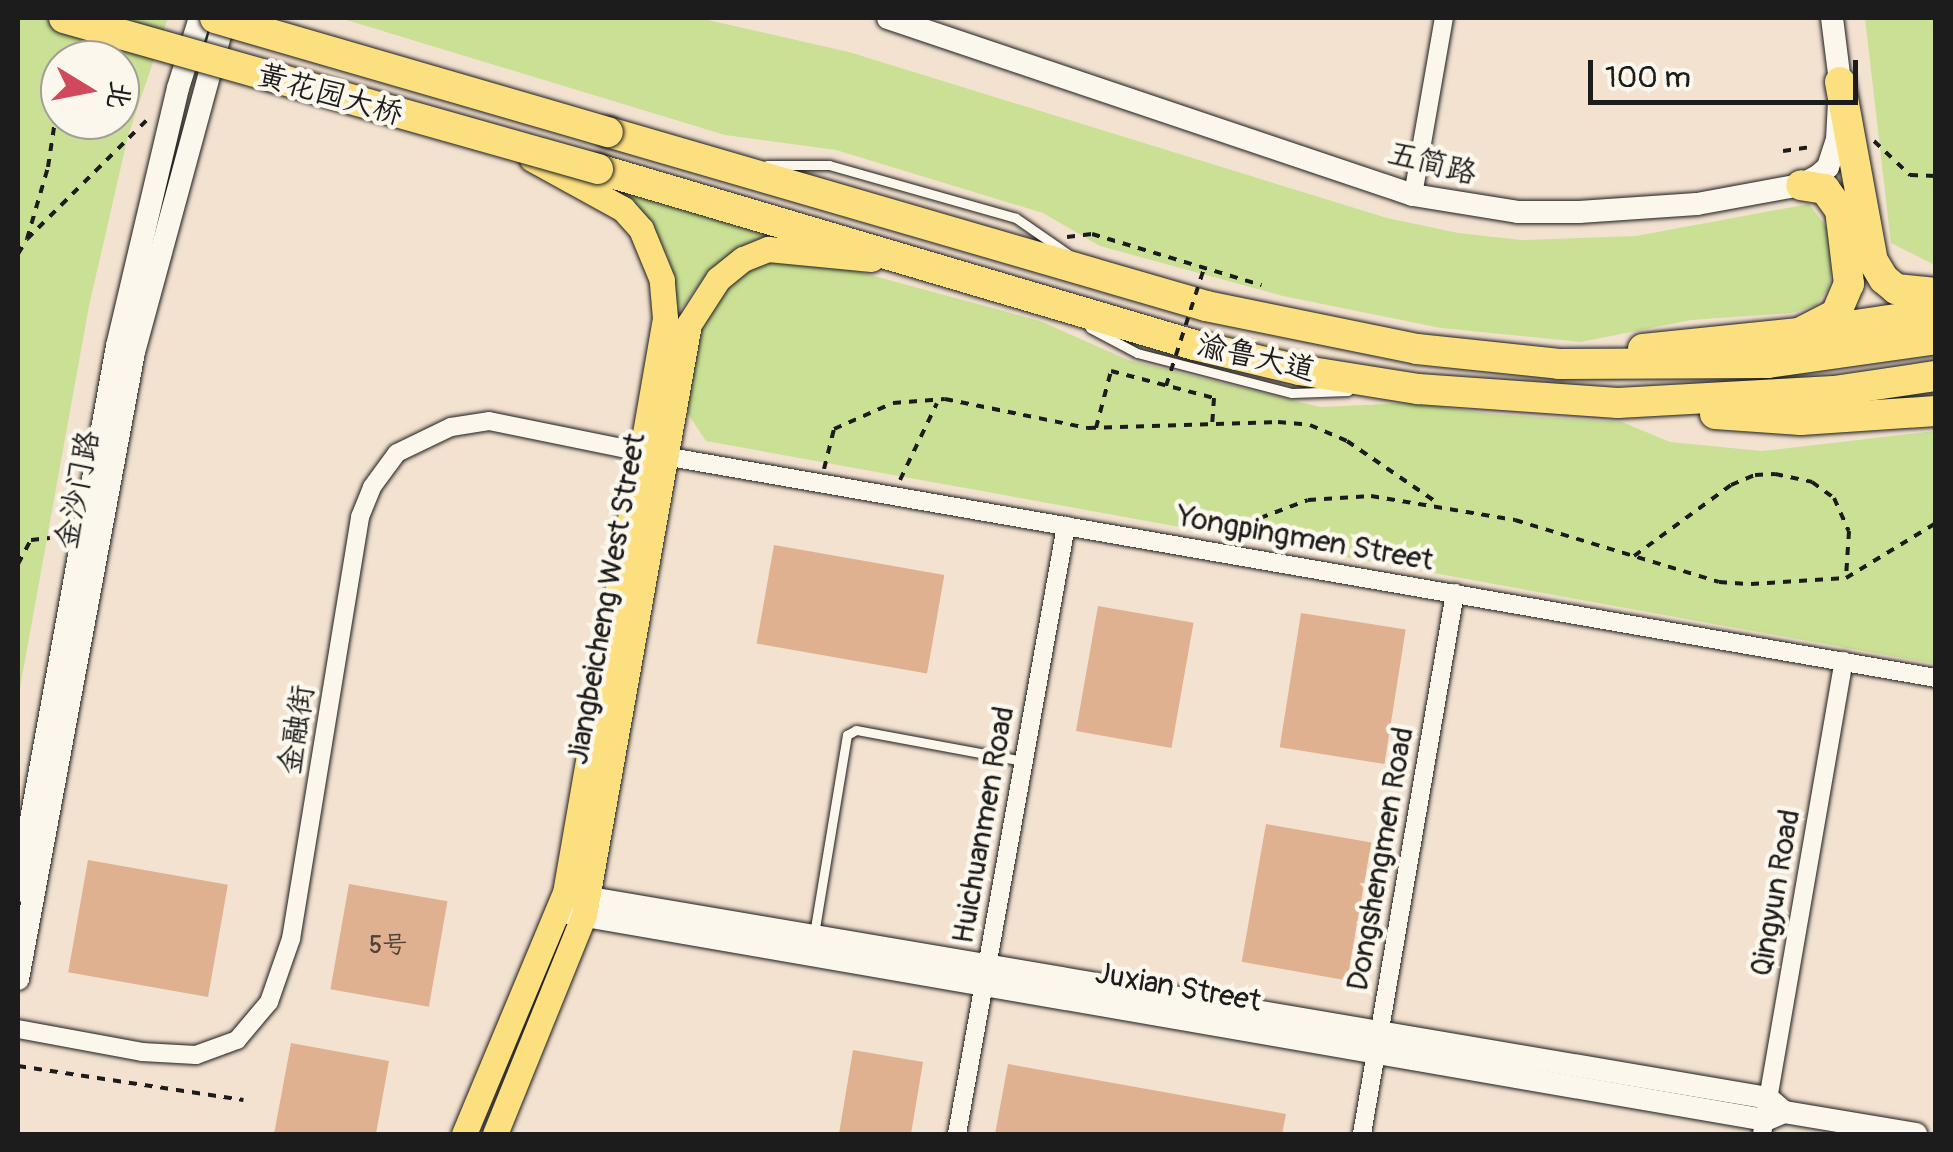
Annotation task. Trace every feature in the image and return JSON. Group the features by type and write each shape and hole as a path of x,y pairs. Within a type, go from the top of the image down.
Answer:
{"highway":[{"name":"黄花园大桥","path":"64,18 510,147 595,179"},
{"name":"渝鲁大道","path":"215,18 1094,274 1308,330 1416,348 1559,364 1768,362 1936,338"},
{"path":"1840,82 1866,239 1874,261 1896,288 1936,292"},
{"name":"渝鲁大道","path":"595,179 922,264 1212,349 1418,389 1618,403 1834,391 1936,376"},
{"path":"1798,332 1836,314 1844,300 1849,267 1834,197 1816,185 1801,185"},
{"path":"1559,364 1690,341 1798,332 1936,313"},
{"path":"1618,403 1801,420 1936,412"}],"main road":[{"name":"Jiangbeicheng West Street","path":"495,1134 574,904 653,454 665,318 662,280 642,228 595,179"},
{"name":"Jiangbeicheng West Street","path":"653,454 690,324 718,279 743,260 768,249 797,249 922,264"},
{"name":"Jiangbeicheng West Street","path":"464,1134 574,904"}],"street":[{"name":"金沙门路","path":"18,890 117,346 178,88 200,18"},
{"name":"金沙门路","path":"18,979 134,352 225,18"},
{"name":"五简路","path":"888,18 1413,194 1518,212 1579,212 1697,204 1801,185"},
{"path":"1413,194 1444,18"},
{"path":"1801,185 1828,167 1834,155 1840,82 1832,18"},
{"name":"金融街","path":"18,1029 142,1052 196,1055 237,1040 269,1002 291,939 360,517 372,487 397,454 451,427 489,422 653,454"},
{"name":"Yongpingmen Street","path":"653,454 1936,678"},
{"name":"Huichuanmen Road","path":"957,1134 1066,526"},
{"name":"Dongshengmen Road","path":"1362,1134 1454,593"},
{"name":"Qingyun Road","path":"1770,1116 1844,661"},
{"name":"Juxian Street","path":"574,904 814,934 986,974"},
{"name":"Juxian Street","path":"574,904 1378,1043 1770,1116 1916,1134"}],"lane":[{"path":"720,165 829,165 1016,218 1094,274"},
{"path":"814,934 848,734 856,730 1024,761"}],"path":[{"path":"18,254 28,239 150,116"},
{"path":"1871,138 1910,175 1936,176"},
{"path":"28,239 52,140"},
{"path":"1783,151 1811,147"},
{"path":"1048,238 1092,234 1261,286"},
{"path":"1166,386 1204,268"},
{"path":"1096,428 1111,372 1214,398 1212,424"},
{"path":"820,483 834,429 892,404 936,403 945,399 1096,428 1310,425 1347,441 1438,504"},
{"path":"892,496 936,403"},
{"path":"1632,558 1730,485 1755,475 1776,474 1812,482 1834,498 1849,531 1846,578"},
{"path":"1221,553 1260,518 1308,500 1370,496 1438,504 1515,520 1720,582 1846,578 1936,523"},
{"path":"18,564 31,540 50,538"},
{"path":"18,1066 243,1100"}],"green space":[{"path":"18,18 168,18 140,101 140,40 40,40 40,140 127,140 89,306 18,699"},
{"path":"340,18 699,18 849,52 1387,218 1458,233 1522,240 1636,236 1809,204 1830,232 1831,274 1828,289 1816,305 1792,313 1691,320 1581,342 1441,328 1283,296 1100,246 1043,213 836,150 725,135"},
{"path":"1865,18 1935,18 1935,265 1891,243"},
{"path":"630,192 775,236 706,275 679,311 668,256 647,217 628,198"},
{"path":"788,259 841,267 1040,321 1128,360 1320,407 1408,403 1493,414 1622,422 1670,442 1762,451 1935,431 1935,664 706,441 684,408 703,324 717,296 735,278 758,264"}],"building":[{"path":"774,545 944,575 927,674 757,643"},
{"path":"1098,606 1194,623 1171,748 1076,731"},
{"path":"1301,613 1406,630 1384,764 1280,747"},
{"path":"1266,824 1371,843 1347,980 1242,962"},
{"path":"88,860 228,885 208,997 68,972"},
{"path":"349,884 447,901 429,1007 330,989"},
{"path":"291,1043 389,1061 376,1134 274,1134"},
{"path":"853,1050 923,1062 911,1134 839,1134"},
{"path":"1008,1064 1286,1114 1282,1134 995,1134"}]}
